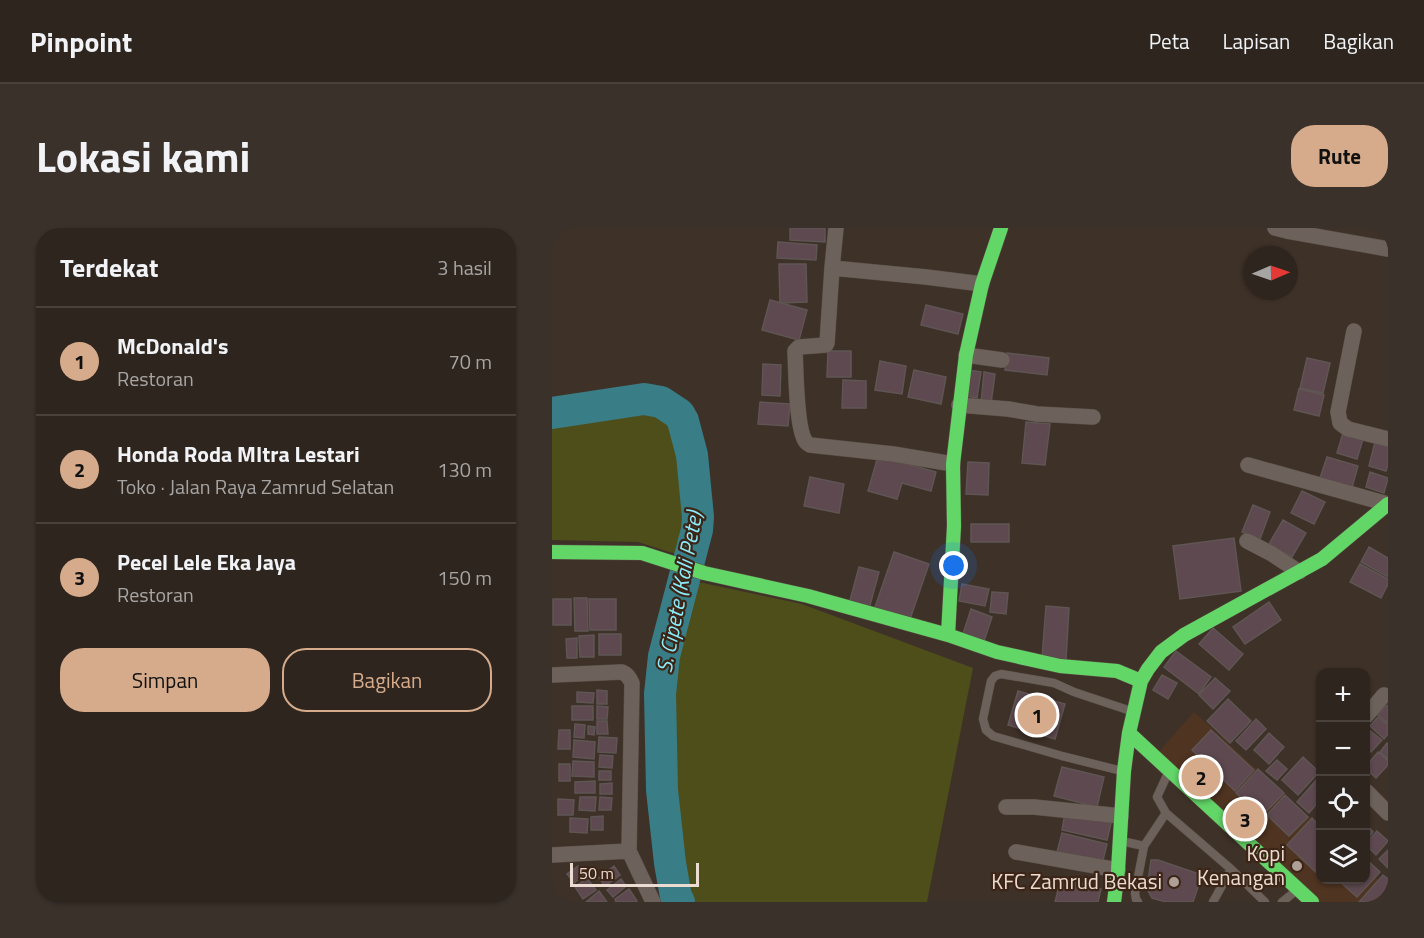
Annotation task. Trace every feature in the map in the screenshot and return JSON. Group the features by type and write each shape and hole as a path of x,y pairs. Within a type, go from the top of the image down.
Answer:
{"street":[{"path":"836,228 831,268 827,344 799,347 795,351 801,429 805,441 810,445 893,454 953,464"},
{"path":"948,635 954,526 953,464 959,405 966,355 982,284 1001,228"},
{"path":"1275,228 1388,249"},
{"path":"831,268 982,284"},
{"path":"1354,331 1338,412 1340,423 1348,429 1388,439"},
{"path":"966,355 1002,360"},
{"path":"959,405 1037,414 1093,417"},
{"path":"1248,465 1388,504"},
{"path":"1114,902 1129,733 1141,681 1148,669 1161,652 1184,635 1322,559 1388,504"},
{"path":"1247,541 1299,572"},
{"path":"552,552 642,553 704,573 808,596 948,635 997,652 1060,666 1117,671 1141,681"},
{"path":"552,675 622,672 630,678 632,683 629,851 653,902"},
{"path":"1370,710 1384,695"},
{"path":"1129,733 1312,902"},
{"path":"1370,796 1388,813"},
{"path":"1006,807 1034,807 1121,816"},
{"path":"552,855 629,851"},
{"path":"1016,852 1118,870"}],"lane":[{"path":"1124,771 993,736 986,730 983,719 991,681 995,676 1001,674 1054,684 1133,712"},
{"path":"1170,770 1157,797 1166,813 1231,869 1265,902"},
{"path":"1138,902 1135,892 1144,846 1166,813"},
{"path":"1120,841 1144,846"},
{"path":"1213,902 1231,869"},
{"path":"1282,902 1298,889"}],"shaded area":[{"path":"647,410 665,416 674,429 688,519 679,555 638,542 552,540 552,422"},
{"path":"689,580 802,604 973,668 927,902 689,902 674,821 669,737 672,662"},
{"path":"1194,712 1316,823 1316,884 1370,884 1370,872 1388,889 1388,902 1312,902 1155,756"}],"building":[{"path":"790,228 825,228 825,242 790,240"},
{"path":"778,242 817,245 816,260 777,258"},
{"path":"779,264 806,264 807,302 780,303"},
{"path":"770,300 807,310 799,340 762,330"},
{"path":"926,305 963,314 958,334 921,325"},
{"path":"828,351 851,351 851,377 827,377"},
{"path":"1007,353 1049,358 1047,375 1005,370"},
{"path":"1307,358 1330,363 1323,393 1300,388"},
{"path":"880,361 906,366 902,394 875,390"},
{"path":"763,364 781,365 780,396 762,395"},
{"path":"914,370 946,377 941,404 908,397"},
{"path":"968,370 981,372 977,398 965,396"},
{"path":"984,372 995,374 991,404 981,403"},
{"path":"843,380 866,381 866,408 842,408"},
{"path":"1299,389 1324,395 1319,416 1294,410"},
{"path":"760,402 790,404 788,426 758,424"},
{"path":"1026,422 1050,424 1045,465 1022,463"},
{"path":"1343,433 1363,439 1357,459 1337,453"},
{"path":"1376,438 1388,442 1386,471 1369,466"},
{"path":"878,456 936,472 931,491 902,483 897,499 868,491"},
{"path":"1327,457 1358,466 1351,491 1319,481"},
{"path":"968,462 989,463 988,495 966,494"},
{"path":"1370,472 1388,478 1384,493 1366,487"},
{"path":"810,477 844,484 839,513 804,506"},
{"path":"1302,491 1325,502 1314,524 1291,513"},
{"path":"1253,505 1270,512 1260,539 1242,532"},
{"path":"1283,520 1306,533 1292,557 1269,544"},
{"path":"971,524 1009,524 1009,542 971,542"},
{"path":"1234,538 1241,591 1180,599 1173,546"},
{"path":"1369,547 1388,558 1388,577 1361,562"},
{"path":"894,552 929,564 909,622 874,610"},
{"path":"1360,564 1388,579 1381,598 1350,582"},
{"path":"859,567 879,572 869,609 849,604"},
{"path":"962,584 989,589 985,606 959,601"},
{"path":"992,592 1008,593 1006,614 990,612"},
{"path":"574,598 587,598 588,631 575,631"},
{"path":"553,599 571,599 571,625 553,625"},
{"path":"589,599 616,599 616,630 590,630"},
{"path":"1269,602 1281,620 1245,644 1233,627"},
{"path":"1046,606 1069,608 1066,660 1042,658"},
{"path":"971,609 992,617 983,644 962,637"},
{"path":"1213,628 1243,654 1229,670 1199,644"},
{"path":"599,634 621,634 621,655 599,655"},
{"path":"594,635 594,657 580,657 579,636"},
{"path":"577,638 577,658 567,658 566,639"},
{"path":"1176,651 1211,677 1199,694 1164,667"},
{"path":"1162,675 1177,683 1168,699 1153,690"},
{"path":"1215,678 1230,691 1213,709 1199,695"},
{"path":"597,690 607,691 607,704 597,704"},
{"path":"1018,691 1065,704 1055,739 1008,725"},
{"path":"577,692 594,693 593,703 577,702"},
{"path":"1228,699 1251,721 1230,743 1207,721"},
{"path":"1386,705 1388,706 1388,723 1378,715"},
{"path":"572,706 593,706 593,720 572,720"},
{"path":"597,706 608,707 607,719 597,719"},
{"path":"1378,717 1388,725 1388,734 1384,739 1370,726"},
{"path":"1256,719 1266,729 1246,750 1236,741"},
{"path":"597,721 607,721 608,734 597,734"},
{"path":"575,724 585,725 584,738 574,737"},
{"path":"588,726 595,727 594,735 588,734"},
{"path":"559,730 570,730 570,749 558,749"},
{"path":"1211,730 1254,770 1235,791 1192,750"},
{"path":"1370,731 1382,740 1370,751"},
{"path":"1269,733 1284,747 1269,764 1254,750"},
{"path":"599,737 617,738 616,753 598,752"},
{"path":"574,740 595,742 594,759 573,757"},
{"path":"1388,744 1388,759 1380,752"},
{"path":"1378,752 1388,761 1388,765 1376,778 1370,773 1370,761"},
{"path":"600,755 613,756 612,768 599,767"},
{"path":"1303,757 1316,769 1316,775 1298,795 1282,780"},
{"path":"1277,760 1287,769 1277,780 1266,771"},
{"path":"573,761 594,762 594,777 572,776"},
{"path":"559,764 570,764 570,781 559,781"},
{"path":"1062,767 1104,777 1097,807 1054,796"},
{"path":"1258,769 1284,793 1261,817 1236,793"},
{"path":"599,771 611,771 611,780 599,780"},
{"path":"1316,780 1316,805 1309,813 1297,802"},
{"path":"595,781 595,793 575,793 575,782"},
{"path":"612,783 612,794 600,794 600,784"},
{"path":"1285,795 1308,817 1289,836 1267,815"},
{"path":"580,797 596,797 595,811 579,810"},
{"path":"600,797 612,798 611,810 599,810"},
{"path":"558,799 574,800 573,815 558,815"},
{"path":"1065,813 1111,823 1107,840 1062,830"},
{"path":"603,816 603,830 591,830 591,817"},
{"path":"570,818 588,819 587,833 570,832"},
{"path":"1312,818 1316,822 1316,872 1287,845"},
{"path":"1377,831 1388,841 1376,855 1370,849 1370,839"},
{"path":"1062,833 1107,844 1102,864 1057,852"},
{"path":"1388,850 1388,868 1379,859"},
{"name":"KFC Zamrud Bekasi","path":"1151,860 1158,860 1202,875 1193,902 1166,902 1152,898 1147,889"},
{"path":"1370,863 1380,872 1370,883"},
{"path":"578,866 585,874 574,883 567,874"},
{"path":"614,866 620,875 605,886 599,878"},
{"path":"1383,875 1388,879 1388,899 1385,902 1359,902"},
{"path":"587,878 596,890 583,899 575,887"},
{"path":"1061,878 1101,889 1098,902 1055,902"},
{"path":"621,879 626,886 613,897 607,890"},
{"path":"1342,884 1369,884 1357,897"},
{"path":"629,889 637,901 616,902 615,899"},
{"path":"599,891 607,902 586,902"}],"waterway":[{"name":"S. Cipete (Kali Pete)","path":"552,413 644,399 661,402 679,414 692,455 698,517 697,530 664,656 660,694 662,790 670,863 679,902"}],"traffic: fast":[{"path":"948,635 954,526 953,464 966,355 982,284 1001,228"},
{"path":"1114,902 1129,733 1141,681 1148,669 1161,652 1184,635 1322,559 1388,504"},
{"path":"552,552 642,553 704,573 808,596 948,635 997,652 1060,666 1117,671 1141,681"},
{"path":"1129,733 1312,902"}],"place":[{"name":"McDonald's","path":"1037,715"},
{"name":"Honda Roda MItra Lestari","path":"1201,777"},
{"name":"Pecel Lele Eka Jaya","path":"1245,819"},
{"name":"Kopi Kenangan","path":"1297,866"},
{"name":"KFC Zamrud Bekasi","path":"1174,882"}]}
